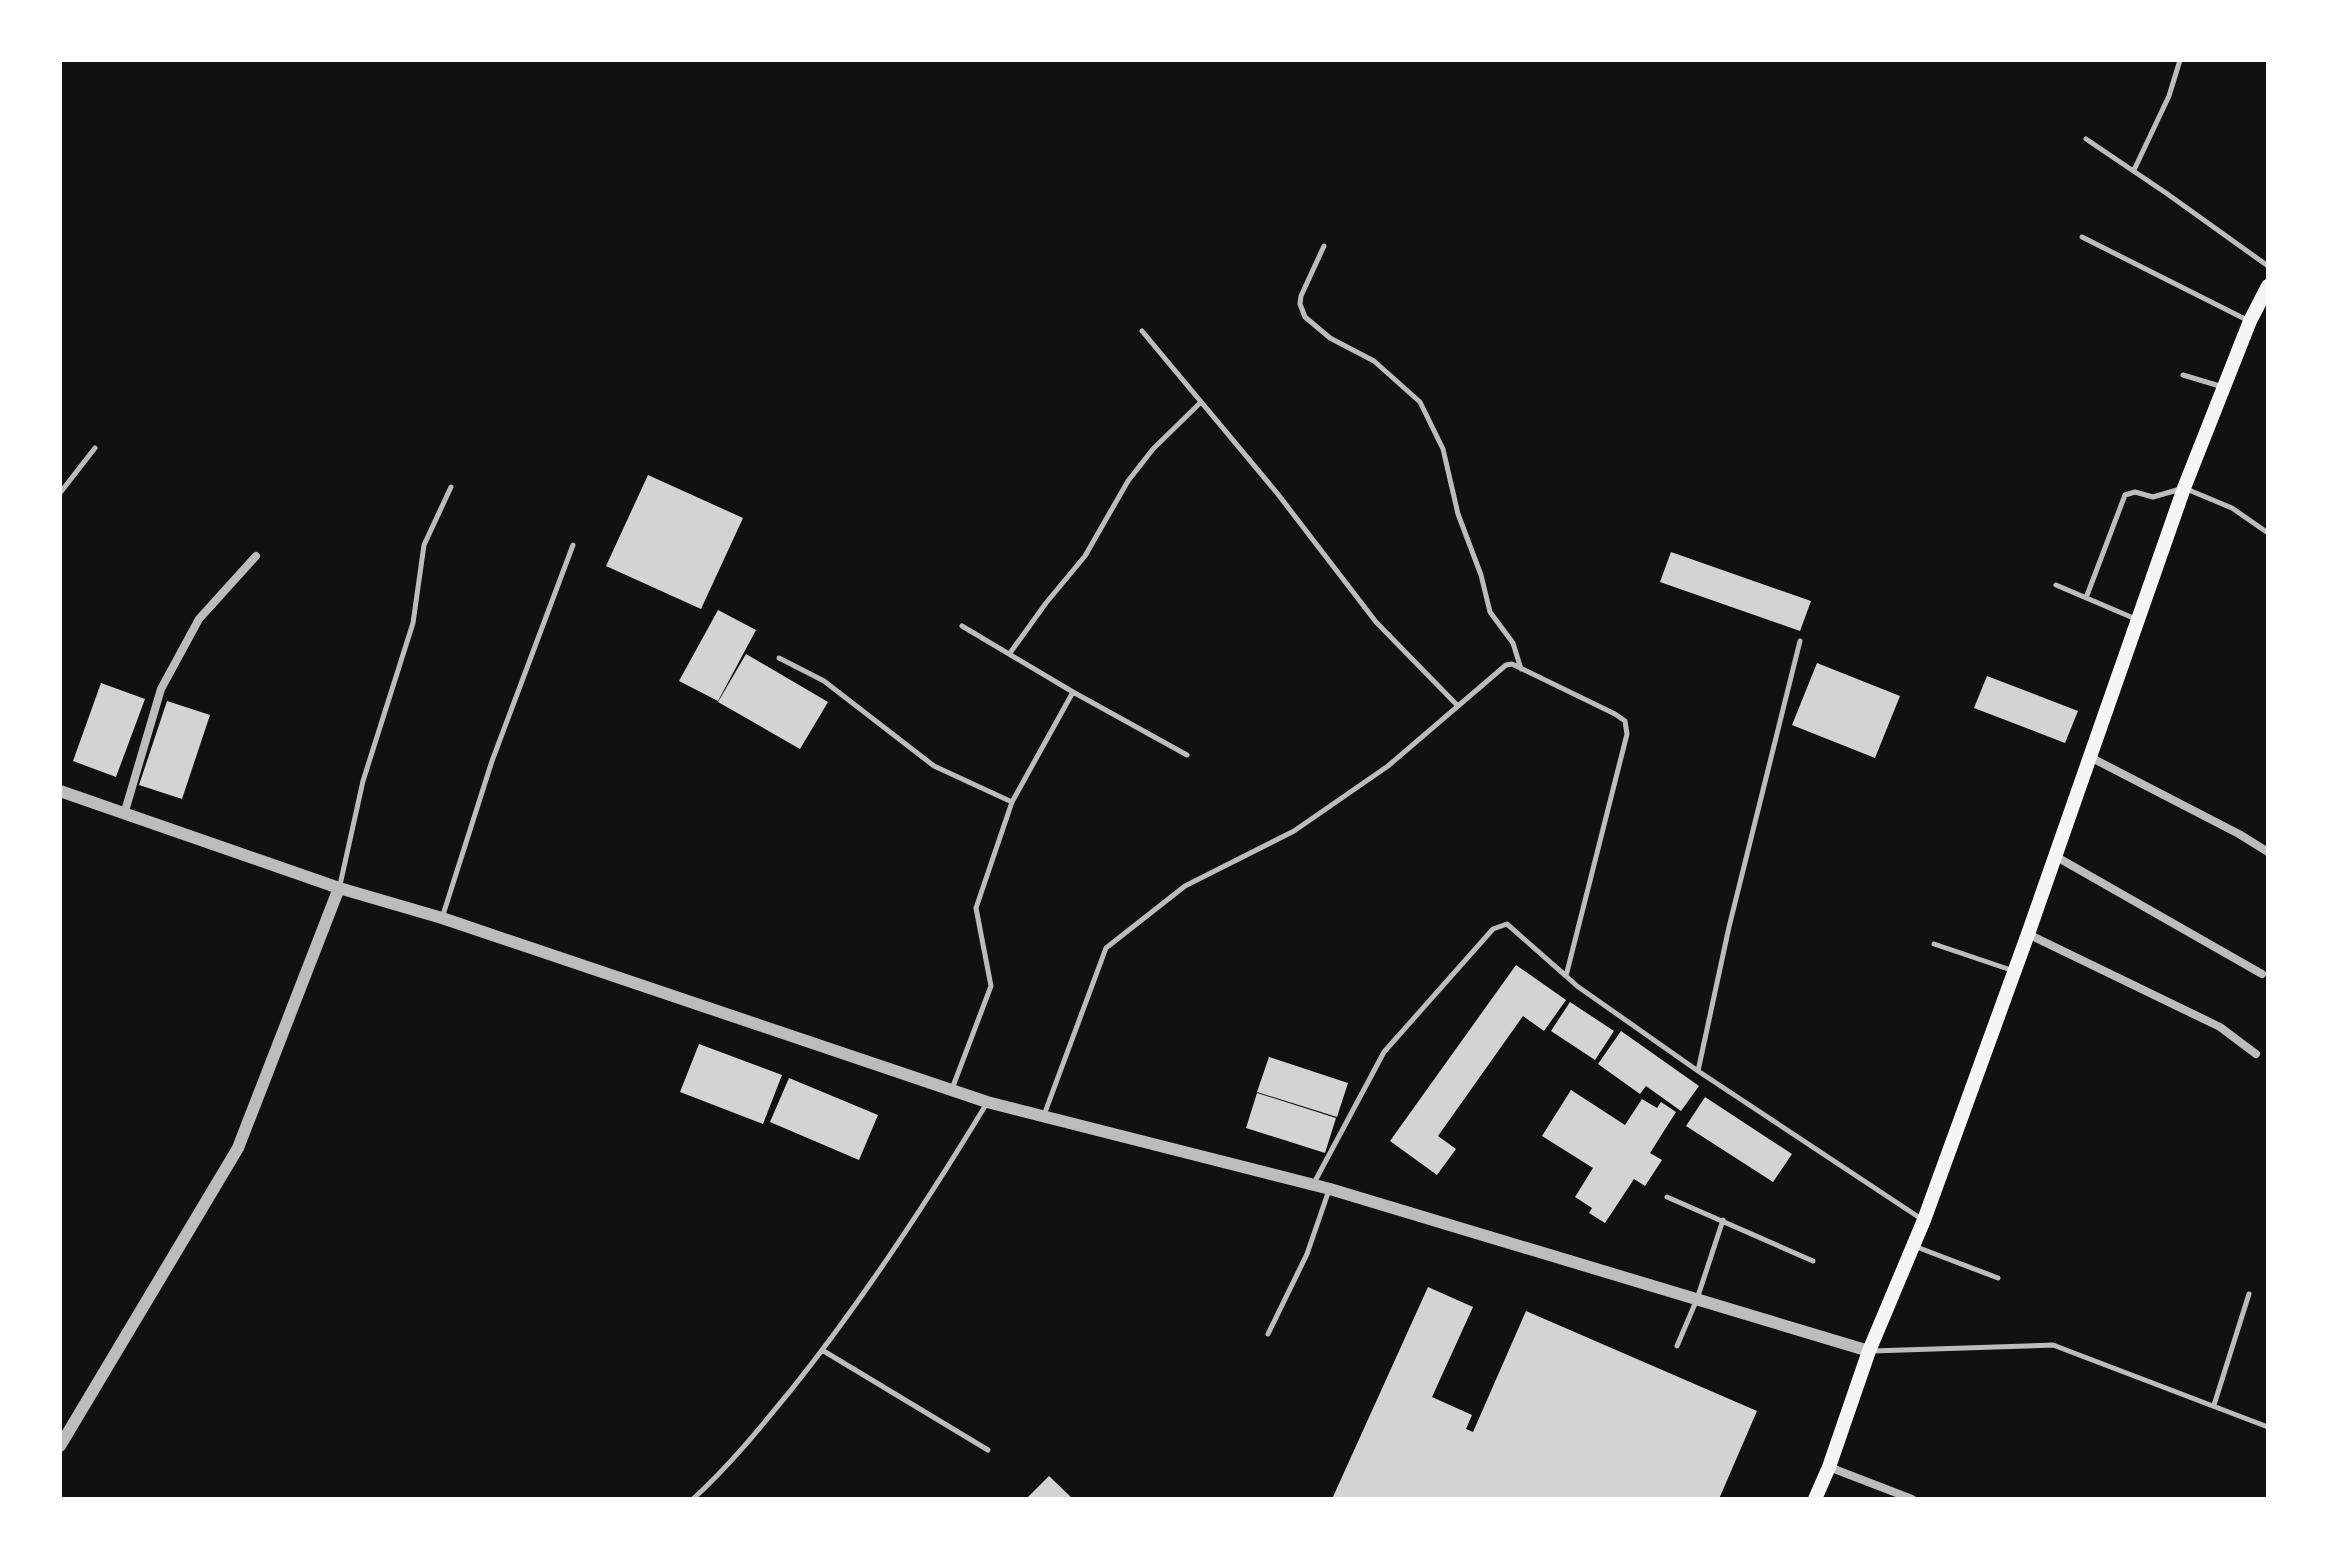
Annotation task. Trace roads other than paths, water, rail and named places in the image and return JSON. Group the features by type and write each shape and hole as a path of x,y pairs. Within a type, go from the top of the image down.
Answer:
{"main road":[{"path":"1815,1499 1869,1351 1924,1220 2184,488 2250,321 2268,286"}],"street":[{"path":"125,811 161,689 199,619 256,556"},
{"path":"2090,757 2268,852"},
{"path":"60,791 125,811 339,888 442,918 987,1102 1330,1189 1869,1351"},
{"path":"2055,856 2262,974"},
{"path":"60,1446 238,1148 339,888"},
{"path":"2028,934 2220,1027 2256,1054"},
{"path":"1829,1467 1912,1499"}],"lane":[{"path":"2134,170 2169,96 2180,60"},
{"path":"2086,139 2268,266"},
{"path":"2082,237 2250,321"},
{"path":"1324,246 1301,296 1300,304 1305,317 1330,338 1374,361 1420,402 1443,449 1458,514 1481,575 1490,612 1513,643 1521,669"},
{"path":"1142,331 1277,493 1376,622 1458,706"},
{"path":"2183,375 2224,387"},
{"path":"1010,653 1085,556 1128,481 1153,449 1201,402"},
{"path":"60,493 95,448"},
{"path":"339,888 363,781 413,623 424,545 451,487"},
{"path":"2086,598 2125,495 2135,492 2153,497 2184,488 2232,508 2268,533"},
{"path":"442,918 492,761 573,545"},
{"path":"2056,585 2138,621"},
{"path":"962,626 1187,755"},
{"path":"1698,1071 1729,927 1800,641"},
{"path":"779,658 824,681 934,766 1012,802"},
{"path":"1044,1116 1106,948 1185,886 1294,831 1388,766 1506,665 1521,669 1625,721 1627,734 1566,976"},
{"path":"952,1089 991,986 976,908 1012,802 1073,692"},
{"path":"1312,1186 1384,1052 1493,929 1507,924 1577,986 1698,1071 1924,1220"},
{"path":"1934,944 2014,971"},
{"path":"693,1499 729,1466 822,1350 916,1220 987,1102"},
{"path":"1268,1334 1307,1254 1330,1189"},
{"path":"1667,1197 1813,1261"},
{"path":"1677,1346 1697,1299 1723,1220"},
{"path":"1913,1245 1998,1278"},
{"path":"2214,1405 2249,1294"},
{"path":"1869,1351 2053,1345 2268,1427"},
{"path":"822,1350 988,1450"}]}
